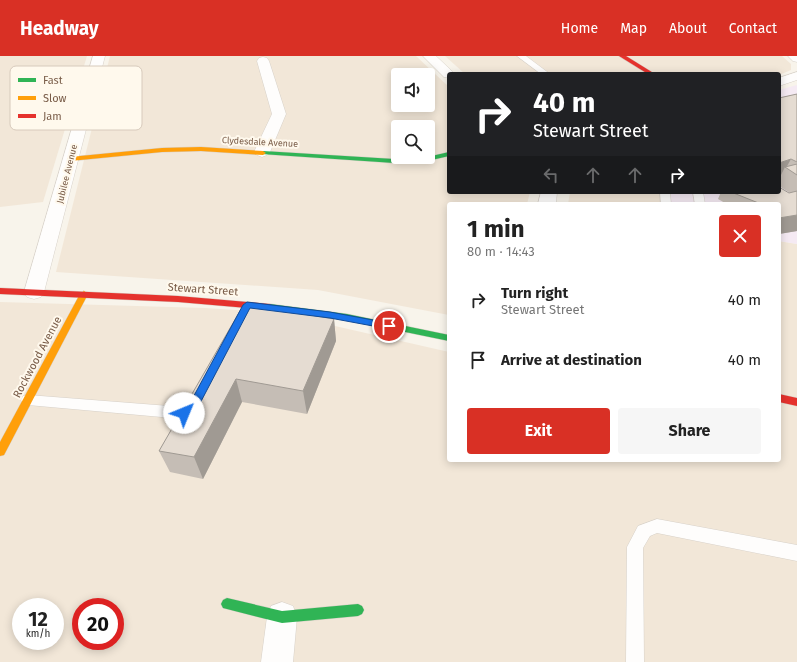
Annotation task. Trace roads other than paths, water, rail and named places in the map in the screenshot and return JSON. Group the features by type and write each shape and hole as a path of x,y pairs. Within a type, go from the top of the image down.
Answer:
{"street":[{"name":"Jubilee Avenue","path":"96,66 99,56"},
{"path":"429,56 447,72"},
{"path":"622,56 649,72"},
{"path":"262,152 279,114 263,60"},
{"path":"781,81 797,76"},
{"name":"Jubilee Avenue","path":"34,292 78,130"},
{"name":"Clydesdale Avenue","path":"70,159 181,149 262,152 406,161 423,160 447,154"},
{"name":"Stewart Street","path":"0,291 84,294 245,310 330,315 447,338"},
{"name":"Rockwood Avenue","path":"0,452 84,294"},
{"path":"781,398 797,402"},
{"path":"227,604 282,617 358,610"},
{"path":"277,662 282,617"}],"lane":[{"path":"521,56 543,72"},
{"path":"28,400 184,413 193,406 200,393"},
{"path":"635,662 635,546 644,531 657,526 797,553"}]}
